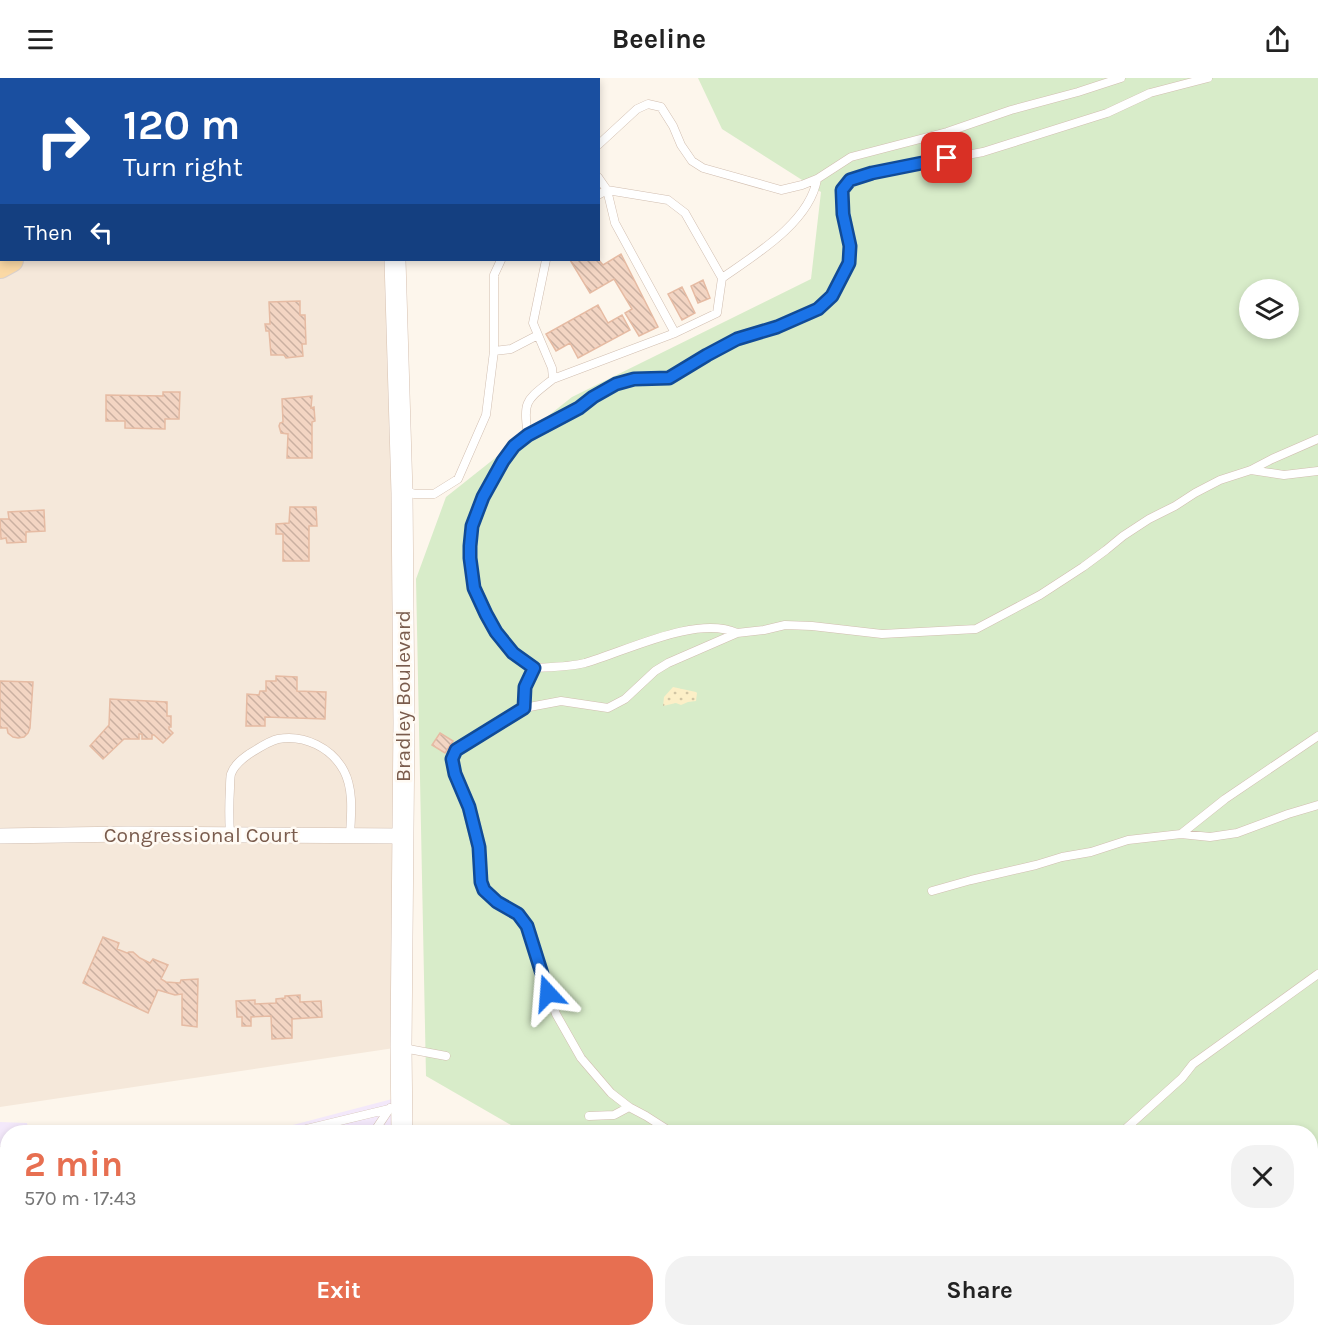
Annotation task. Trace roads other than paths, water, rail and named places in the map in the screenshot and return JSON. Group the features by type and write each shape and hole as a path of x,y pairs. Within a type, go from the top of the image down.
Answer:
{"main road":[{"name":"Bradley Boulevard","path":"395,261 404,722 401,1047 396,1105 400,1125"}],"street":[{"name":"Congressional Court","path":"0,836 128,834 402,836"}],"lane":[{"path":"600,143 637,109 648,104 661,107 692,161 703,168 781,190 817,179 851,157 947,132 1011,110 1121,78"},
{"path":"737,633 729,629 703,627 677,633 583,664 534,668 513,653 496,632 474,588 470,546 472,526 483,497 514,446 528,435 579,408 616,384 634,379 669,378 737,339 777,327 818,309 832,296 849,263 850,246 843,214 842,190 850,180 872,173 983,152 1107,113 1150,93 1208,78"},
{"path":"722,278 755,255 798,219 815,188 817,179"},
{"path":"600,180 607,190 615,223 675,333"},
{"path":"528,435 526,406 532,396 553,379 675,333 717,313 722,278 686,213 668,200 607,190 600,194"},
{"path":"401,489 414,494 434,494 458,479 486,415 494,351 494,275 501,261"},
{"path":"546,261 533,323 552,368 553,379"},
{"path":"494,351 511,349 538,335"},
{"path":"660,1125 611,1093 581,1058 556,1014 527,926 518,914 497,902 484,890 481,882 479,847 469,807 455,774 452,759 456,750 524,708 561,701 608,708 626,699 655,671 668,663 737,633 785,625 882,634 976,628 1040,595 1083,567 1122,536 1195,493 1220,480 1251,470 1318,439"},
{"path":"1251,470 1284,475 1318,471"},
{"path":"524,708 525,687 534,668"},
{"path":"1181,834 1225,799 1318,736"},
{"path":"230,835 231,774 239,761 277,739 299,739 321,745 344,772 349,788 350,836"},
{"path":"932,891 1062,857 1091,852 1128,840 1181,834 1210,837 1238,833 1318,805"},
{"path":"1130,1125 1182,1078 1193,1064 1318,974"},
{"path":"401,1047 446,1056"},
{"path":"320,1125 396,1105"},
{"path":"380,1125 396,1105"},
{"path":"589,1116 614,1115 629,1107"}]}
